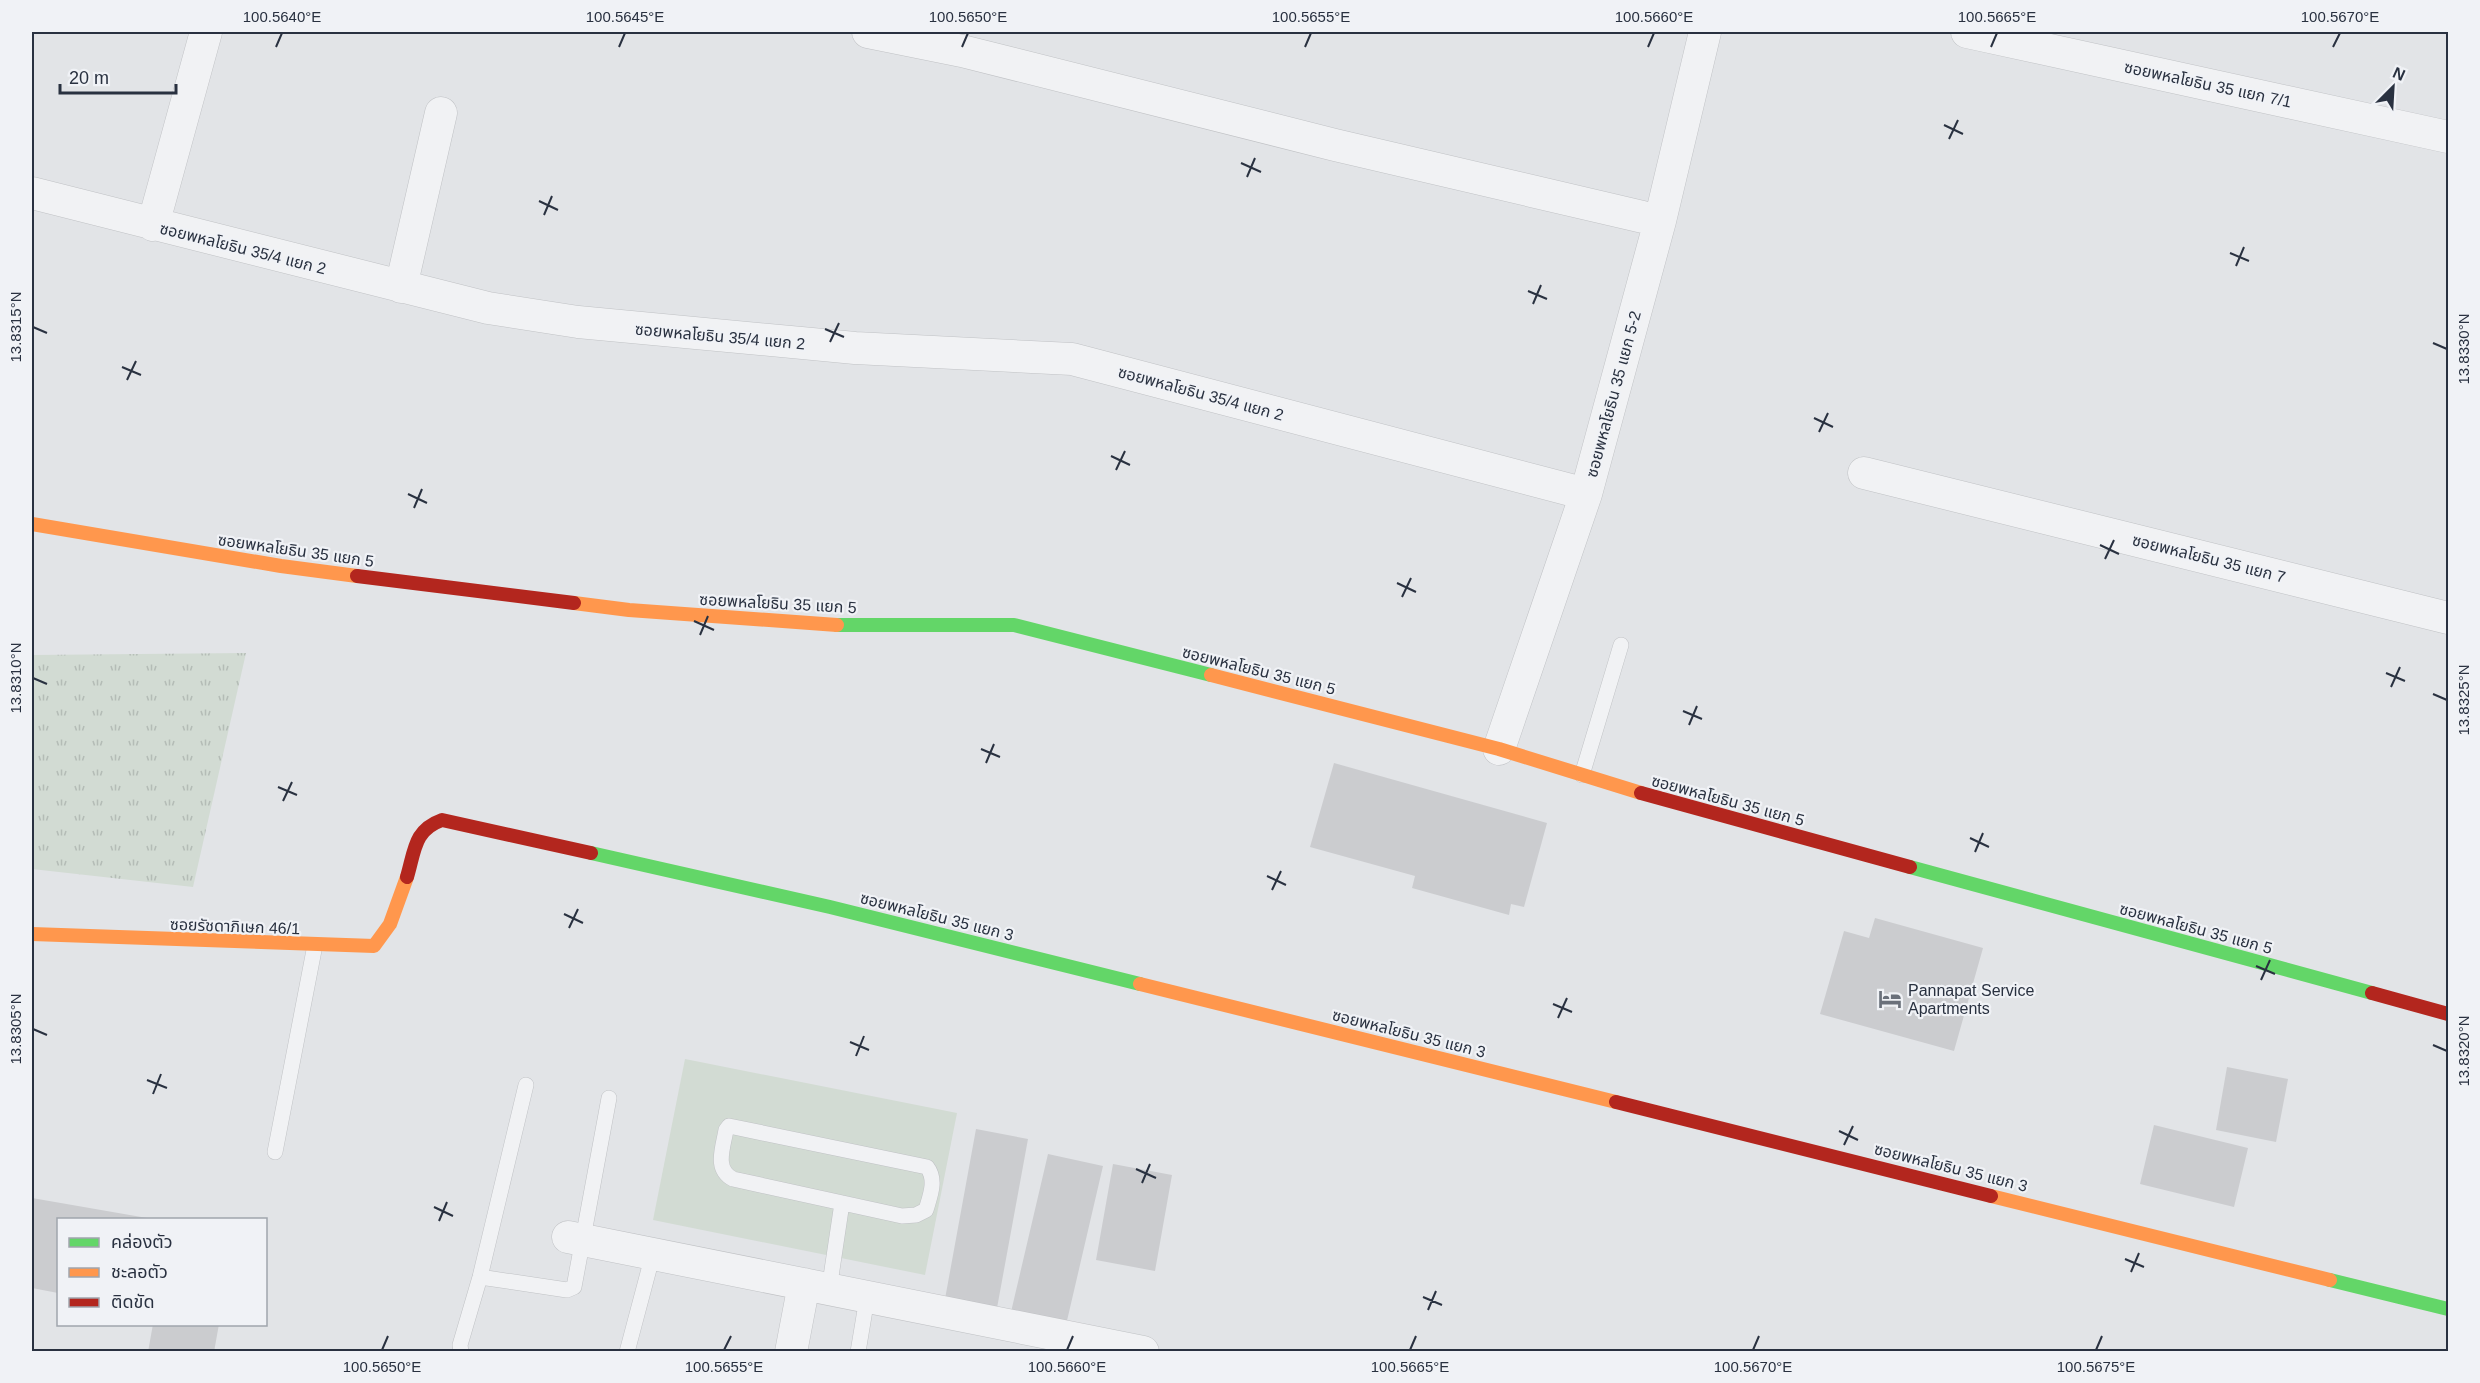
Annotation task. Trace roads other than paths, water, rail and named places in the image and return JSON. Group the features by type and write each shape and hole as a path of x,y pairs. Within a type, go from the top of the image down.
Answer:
{"street":[{"path":"153,225 206,32"},
{"path":"868,32 962,51 1335,145 1660,221"},
{"name":"ซอยพหลโยธิน 35 แยก 5-2","path":"1499,749 1586,494 1660,221 1705,32"},
{"name":"ซอยพหลโยธิน 35 แยก 7/1","path":"1967,32 2448,137"},
{"path":"401,287 441,113"},
{"name":"ซอยพหลโยธิน 35/4 แยก 2","path":"32,193 488,308 578,322 855,348 1072,359 1586,494"},
{"name":"ซอยพหลโยธิน 35 แยก 7","path":"1864,473 2448,618"},
{"name":"ซอยพหลโยธิน 35 แยก 5","path":"32,524 280,566 629,610 820,625 1014,625 1499,749 1582,775 2448,1014"},
{"name":"ซอยพหลโยธิน 35 แยก 3","path":"401,890 419,835 428,825 442,820 830,907 2448,1309"},
{"name":"ซอยรัชดาภิเษก 46/1","path":"32,934 374,946 382,938 401,890"},
{"path":"575,1239 1143,1352"},
{"path":"792,1352 817,1287"}],"lane":[{"path":"1582,775 1621,645"},
{"path":"275,1152 315,945"},
{"path":"461,1352 460,1345 480,1277 526,1085"},
{"path":"480,1277 567,1290 574,1287 575,1239 609,1098"},
{"path":"729,1126 736,1126 927,1167 932,1174 932,1187 926,1210 916,1215 902,1216 842,1203 733,1179 724,1174 721,1166 726,1130 729,1126"},
{"path":"817,1287 842,1203"},
{"path":"627,1352 653,1254"},
{"path":"858,1352 867,1298"}],"place":[{"name":"Pannapat Service Apartments","path":"1890,999"}]}
